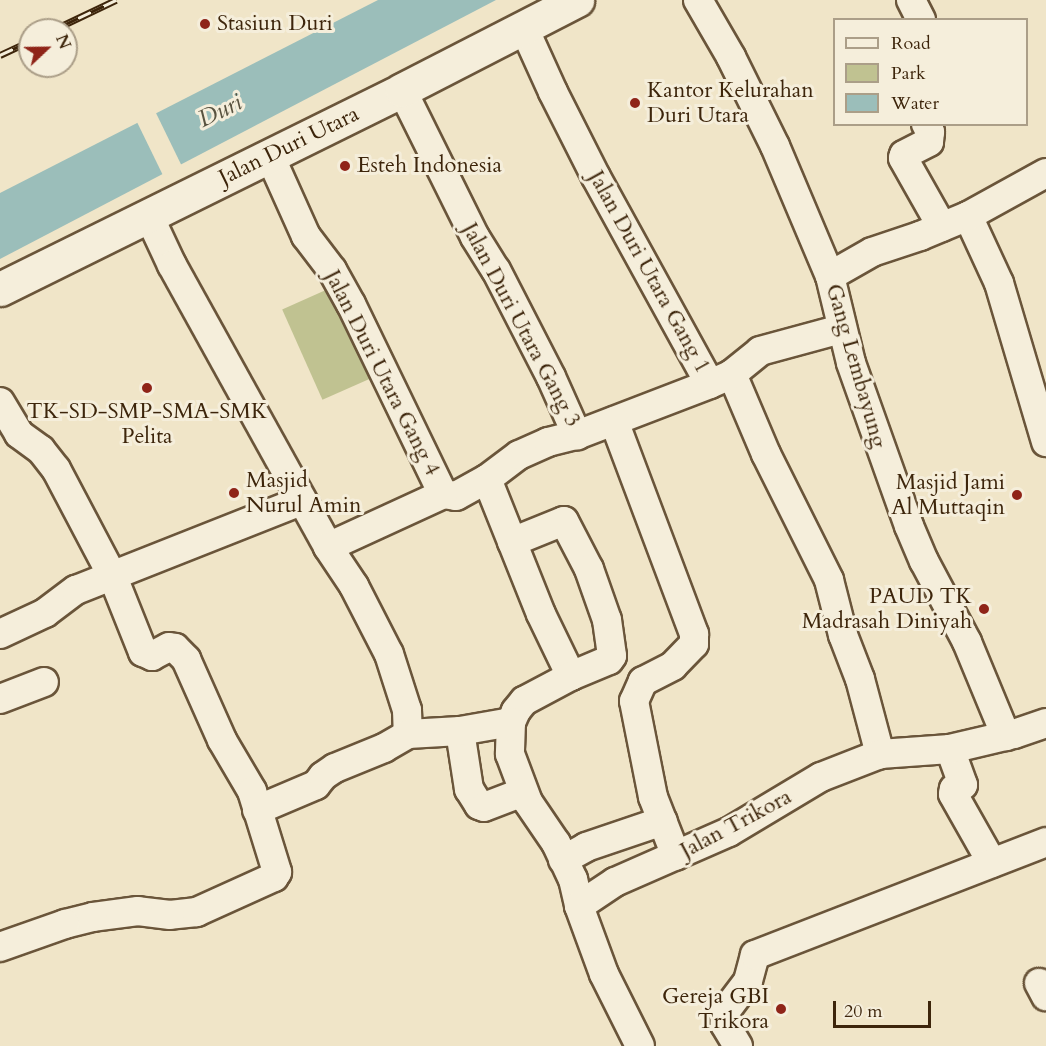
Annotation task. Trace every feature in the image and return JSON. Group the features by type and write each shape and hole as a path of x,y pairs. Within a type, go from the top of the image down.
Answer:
{"street":[{"name":"Jalan Duri Utara","path":"0,289 402,90 577,0"},
{"name":"Gang Lembayung","path":"698,0 731,57 775,146 830,276 841,328 861,394 909,526 924,561 967,642 1006,736"},
{"path":"911,0 920,18"},
{"name":"Jalan Duri Utara Gang 1","path":"524,28 553,93 596,177 766,454 829,580 843,635 860,679 880,754"},
{"name":"Jalan Duri Utara Gang 3","path":"402,90 474,237 496,270 551,377 577,435 721,379 760,351 841,328"},
{"path":"927,126 930,135 929,141 903,155 903,158 955,221 999,283 1046,442"},
{"name":"Jalan Duri Utara Gang 4","path":"270,156 306,236 332,270 351,304 443,494 456,496 487,479 519,455 548,442 577,435"},
{"path":"830,276 872,252 955,221 1046,172"},
{"path":"149,216 172,266 301,501 354,586 389,654 407,710 408,734"},
{"path":"0,402 20,434 41,450 53,464 113,577 140,647 146,655 152,656 169,647 179,650 186,659 222,740 252,790 277,872 274,877 197,912 170,915 138,911 93,917 65,924 0,947"},
{"path":"615,421 694,634 694,644 674,666 643,681 634,701 653,797 676,856"},
{"path":"487,479 541,614 571,676"},
{"path":"328,547 443,494"},
{"path":"0,634 45,612 69,594 301,501"},
{"path":"512,542 564,521 589,569 607,620 612,656 609,660 571,676 524,701 511,722 510,754 523,792 556,843 573,879 579,906 604,974 640,1046"},
{"path":"0,699 44,682"},
{"path":"257,810 316,785 323,776 335,768 384,748 408,734 460,731 511,722"},
{"name":"Jalan Trikora","path":"579,906 615,882 729,832 821,777 880,754 950,749 1006,736 1046,723"},
{"path":"460,731 470,789 479,805 484,807 523,792"},
{"path":"950,749 963,785 954,789 953,794 992,863"},
{"path":"563,860 586,847 663,821"},
{"path":"738,1046 725,1023 724,1013 745,987 755,955 1046,842"}],"green space":[{"path":"337,285 377,375 322,400 282,309"}],"water":[{"name":"Duri","path":"378,0 496,0 0,259 0,193"}],"pier":[{"path":"155,111 182,167 163,176 136,120"}],"railway":[{"path":"78,18 116,0"},
{"path":"0,55 18,47"}],"place":[{"name":"Stasiun Duri","path":"205,24"},
{"name":"Kantor Kelurahan Duri Utara","path":"635,103"},
{"name":"Esteh Indonesia","path":"345,166"},
{"name":"TK-SD-SMP-SMA-SMK Pelita","path":"147,388"},
{"name":"Masjid Nurul Amin","path":"234,493"},
{"name":"Masjid Jami Al Muttaqin","path":"1017,495"},
{"name":"PAUD TK Madrasah Diniyah","path":"984,609"},
{"name":"Gereja GBI Trikora","path":"781,1009"}]}
